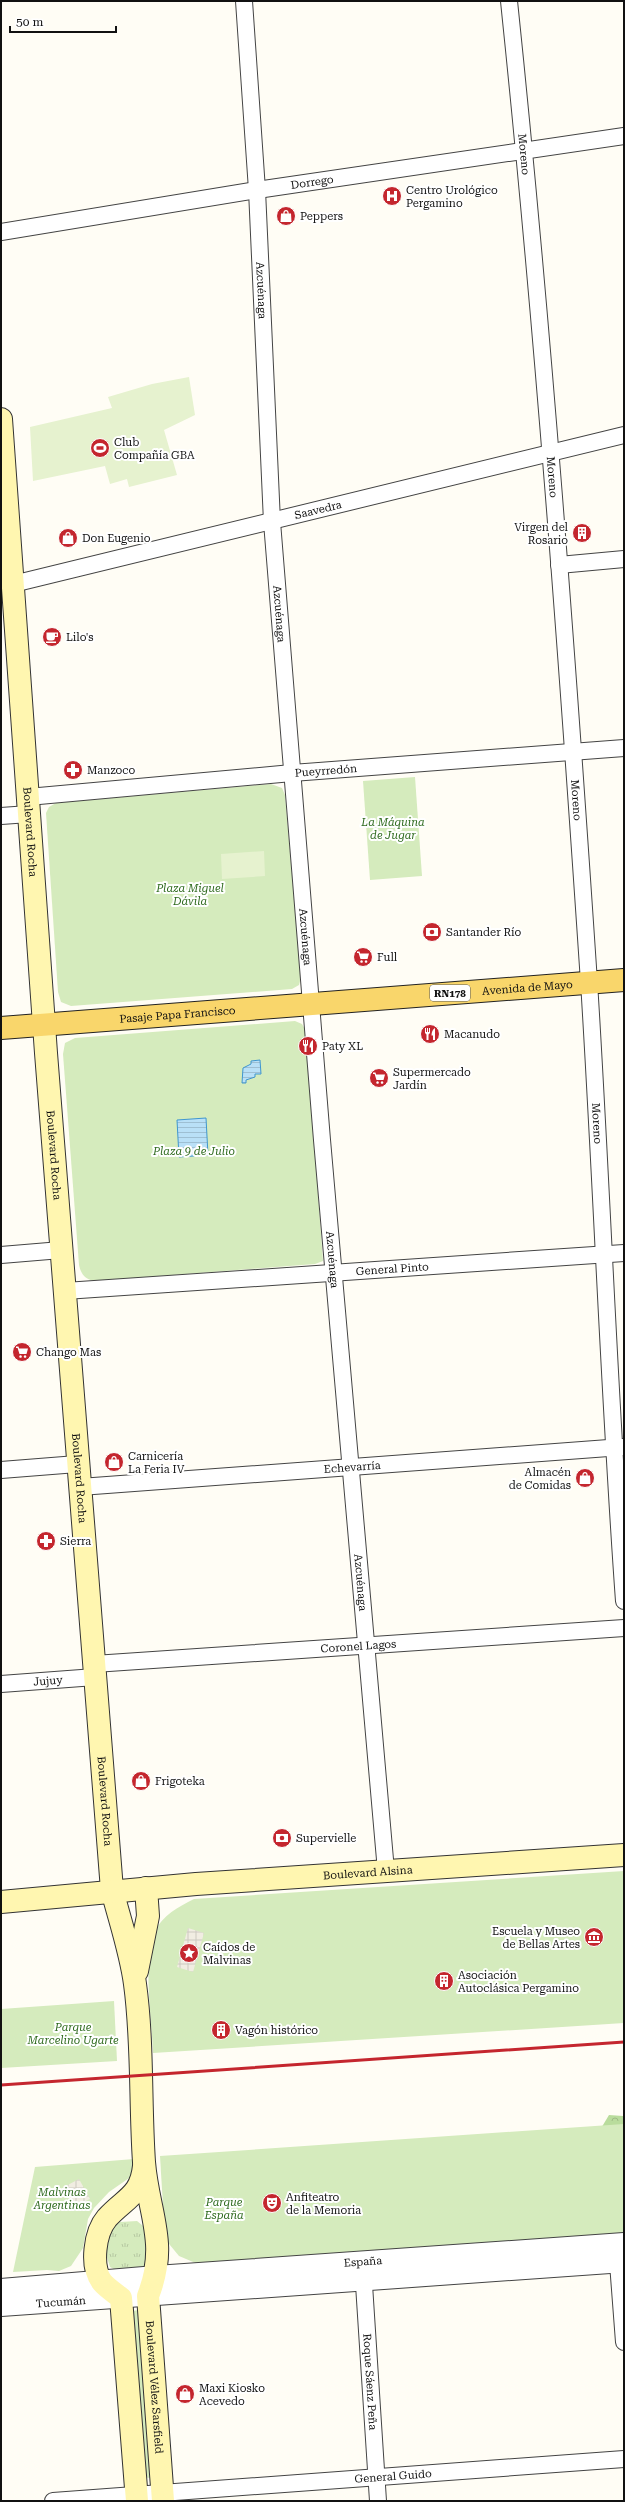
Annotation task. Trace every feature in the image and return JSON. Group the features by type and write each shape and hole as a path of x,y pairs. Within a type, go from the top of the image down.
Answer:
{"main road":[{"name":"Boulevard Rocha","path":"1,419 13,584 8,617 28,805 77,1464 112,1890 136,1984"},
{"name":"Avenida de Mayo","path":"312,1003 624,980"},
{"name":"Pasaje Papa Francisco","path":"44,1024 312,1003"},
{"name":"RN178","path":"1,1028 44,1024"},
{"name":"Boulevard Alsina","path":"1,1902 112,1890 624,1855"},
{"path":"136,2498 121,2298 102,2282 96,2265 99,2234 108,2217 138,2190 143,2177 144,2164 136,1984 148,1916 146,1888"},
{"name":"Boulevard Vélez Sarsfield","path":"144,2164 156,2224 158,2250 156,2276 148,2296 163,2497"}],"street":[{"name":"Azcuénaga","path":"244,1 257,190 272,522 350,1466 386,1871"},
{"name":"Moreno","path":"509,1 525,152 559,565 589,983 604,1254 618,1447 624,1601"},
{"name":"Dorrego","path":"1,232 257,190 525,152 624,136"},
{"name":"Saavedra","path":"13,584 624,435"},
{"path":"559,565 624,559"},
{"name":"Pueyrredón","path":"1,816 28,805 292,773 624,748"},
{"path":"1,1255 61,1250"},
{"name":"General Pinto","path":"65,1291 334,1271 624,1253"},
{"name":"Echevarría","path":"80,1487 618,1447"},
{"path":"1,1470 77,1464"},
{"name":"Coronel Lagos","path":"94,1671 366,1645 624,1628"},
{"name":"Jujuy","path":"1,1684 94,1671"},
{"path":"620,2253 624,2342"},
{"name":"España","path":"102,2282 156,2276 363,2271 620,2253"},
{"name":"España","path":"121,2298 363,2271"},
{"name":"Roque Sáenz Peña","path":"363,2271 378,2501"},
{"name":"Tucumán","path":"1,2289 102,2282"},
{"name":"Tucumán","path":"1,2306 121,2298"},
{"name":"General Guido","path":"53,2501 163,2497 376,2476 624,2459"}],"green space":[{"name":"Club Compañía GBA","path":"189,377 195,415 164,430 177,475 129,487 127,479 110,484 105,466 33,481 30,427 112,408 108,397 152,384"},
{"name":"La Máquina de Jugar","path":"415,777 422,876 370,880 363,781"},
{"name":"Plaza Miguel Dávila","path":"271,784 282,788 285,795 301,977 299,985 292,989 71,1006 61,1002 58,992 46,813 49,807 56,803"},
{"path":"264,851 265,876 222,879 221,854"},
{"name":"Plaza 9 de Julio","path":"295,1021 302,1024 306,1031 323,1261 315,1264 96,1281 84,1276 79,1265 63,1054 65,1043 75,1038"},
{"path":"624,1871 624,2023 153,2053 148,1973 151,1942 158,1925 162,1920 177,1908 194,1899"},
{"name":"Parque Marcelino Ugarte","path":"114,2001 117,2061 1,2068 1,2009"},
{"path":"609,2115 623,2116 624,2118 624,2150 597,2135"},
{"name":"Parque España","path":"624,2124 624,2237 205,2267 179,2256 165,2239 160,2156"},
{"name":"Malvinas Argentinas","path":"134,2159 132,2176 109,2192 94,2208 88,2219 83,2248 71,2266 59,2271 47,2270 13,2272 35,2167"},
{"path":"137,2221 148,2230 151,2244 149,2260 140,2269 135,2271 128,2272 116,2270 110,2267 106,2254 109,2230 120,2222"},
{"path":"138,2310 150,2478 143,2477 133,2311"}],"shaded area":[{"path":"188,1928 204,1933 193,1972 177,1967"},
{"path":"79,2179 90,2199 74,2206 64,2187"}],"water":[{"path":"260,1060 261,1074 255,1074 255,1077 246,1080 246,1083 242,1083 243,1068 251,1064 251,1061"},
{"path":"206,1118 208,1155 179,1157 177,1120"}],"railway":[{"path":"1,2085 624,2042"}],"place":[{"name":"Centro Urológico Pergamino","path":"392,196"},
{"name":"Peppers","path":"286,216"},
{"name":"Club Compañía GBA","path":"100,448"},
{"name":"Virgen del Rosario","path":"582,533"},
{"name":"Don Eugenio","path":"68,538"},
{"name":"Lilo's","path":"52,637"},
{"name":"Manzoco","path":"73,770"},
{"name":"Santander Río","path":"432,932"},
{"name":"Full","path":"363,957"},
{"name":"Macanudo","path":"430,1034"},
{"name":"Paty XL","path":"308,1046"},
{"name":"Supermercado Jardín","path":"379,1078"},
{"name":"Chango Mas","path":"22,1352"},
{"name":"Carnicería La Feria IV","path":"114,1462"},
{"name":"Almacén de Comidas","path":"585,1478"},
{"name":"Sierra","path":"46,1541"},
{"name":"Frigoteka","path":"141,1781"},
{"name":"Supervielle","path":"282,1838"},
{"name":"Escuela y Museo de Bellas Artes","path":"594,1937"},
{"name":"Caídos de Malvinas","path":"189,1953"},
{"name":"Asociación Autoclásica Pergamino","path":"444,1981"},
{"name":"Vagón histórico","path":"221,2030"},
{"name":"Anfiteatro de la Memoria","path":"272,2203"},
{"name":"Maxi Kiosko Acevedo","path":"185,2394"}]}
